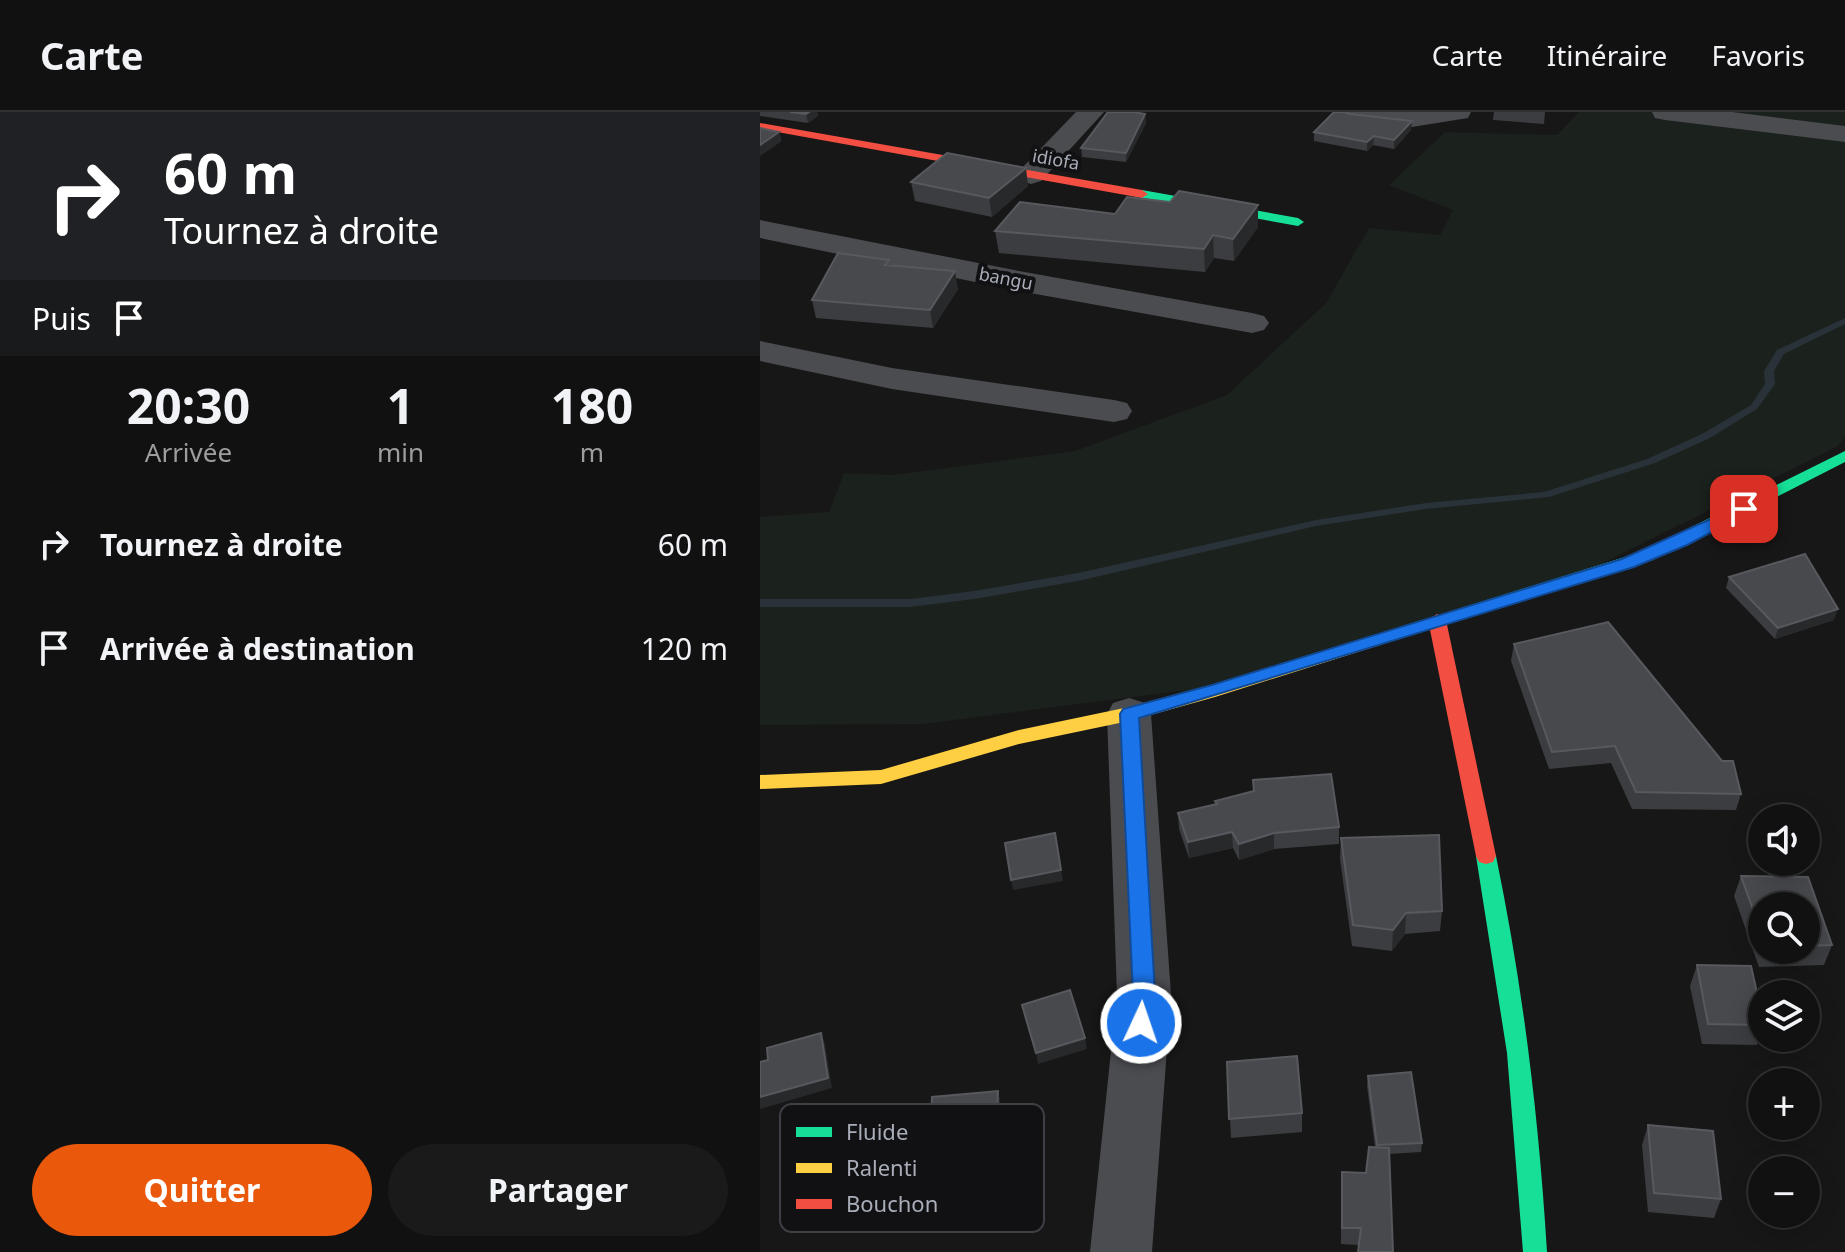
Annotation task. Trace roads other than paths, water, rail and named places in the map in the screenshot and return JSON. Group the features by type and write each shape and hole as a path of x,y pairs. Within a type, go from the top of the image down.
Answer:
{"street":[{"path":"1031,175 1091,112"},
{"path":"1350,112 1412,119 1458,112"},
{"path":"1665,112 1845,134"},
{"name":"idiofa","path":"760,126 1298,222"},
{"name":"bangu","path":"760,229 1019,281 1252,323"},
{"path":"760,351 818,365 959,390 1114,411"},
{"path":"760,782 881,777 1019,737 1129,714 1215,691 1647,556 1845,456"},
{"path":"1437,620 1497,907 1531,1169 1535,1252"},
{"path":"1121,1252 1144,994 1129,714"}],"waterway":[{"path":"760,603 910,603 974,595 1078,577 1316,523 1426,506 1545,495 1651,461 1706,436 1754,407 1770,384 1769,371 1780,352 1845,321"}]}
